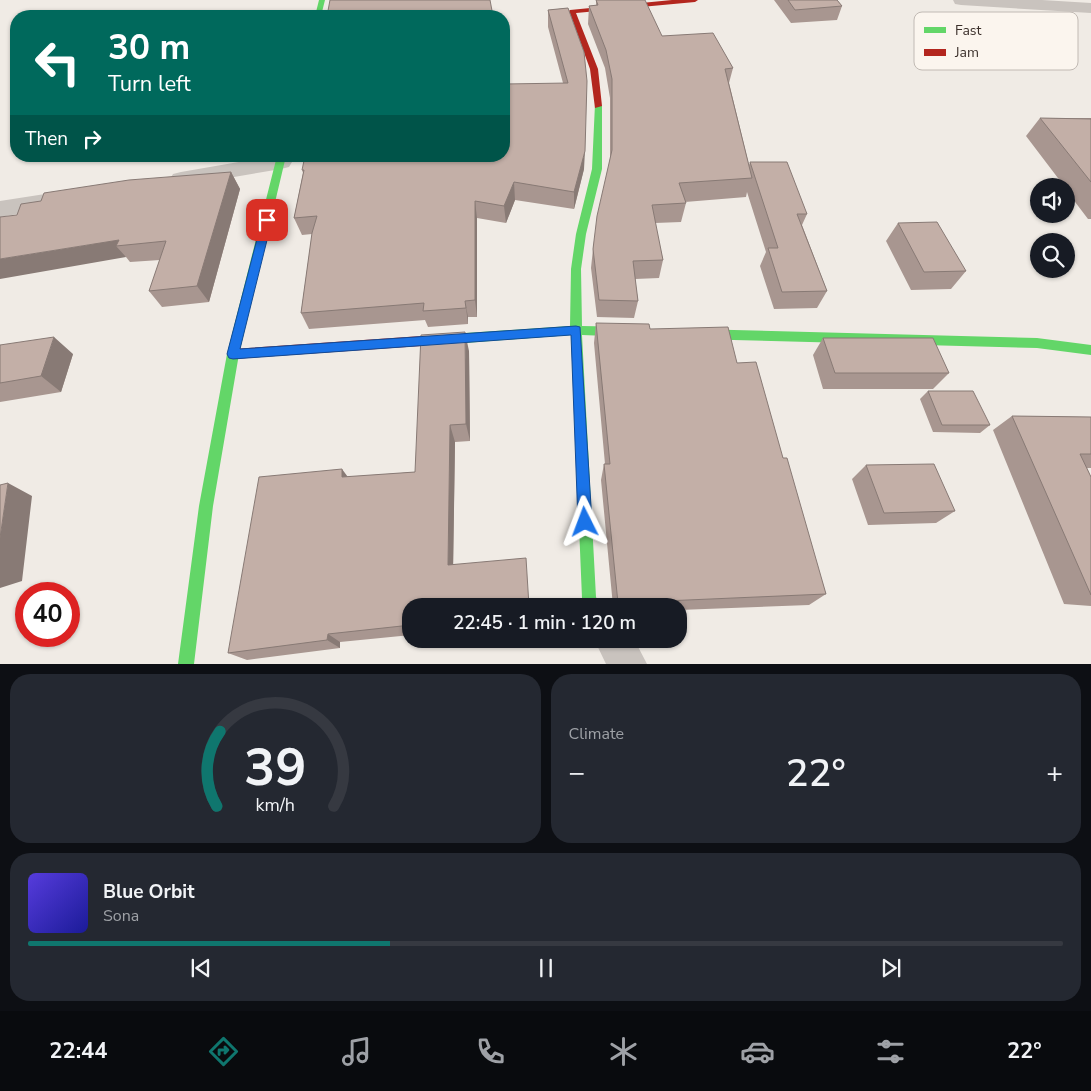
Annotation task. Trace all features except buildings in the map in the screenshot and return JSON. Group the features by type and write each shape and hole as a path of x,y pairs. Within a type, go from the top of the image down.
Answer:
{"street":[{"path":"589,598 576,330 576,269 581,234 597,169 598,98 594,69 572,11 695,0"},
{"path":"961,0 1091,8"},
{"path":"165,182 267,162"},
{"path":"186,664 206,506 233,354 281,162"},
{"path":"0,209 78,196"},
{"path":"233,354 576,330 645,332"},
{"path":"684,333 1037,343 1091,350"},
{"path":"618,648 628,664"}],"traffic: fast":[{"path":"320,10 322,0"},
{"path":"589,598 576,330 576,269 581,234 597,169 598,106"},
{"path":"186,664 206,506 233,354 281,162"},
{"path":"465,338 576,330 633,332"},
{"path":"693,334 1037,343 1091,350"}],"traffic: jam":[{"path":"598,106 594,69 572,11 695,0"},
{"path":"233,354 465,338"}],"route":[{"path":"267,220 233,354 576,330 585,522"}]}
